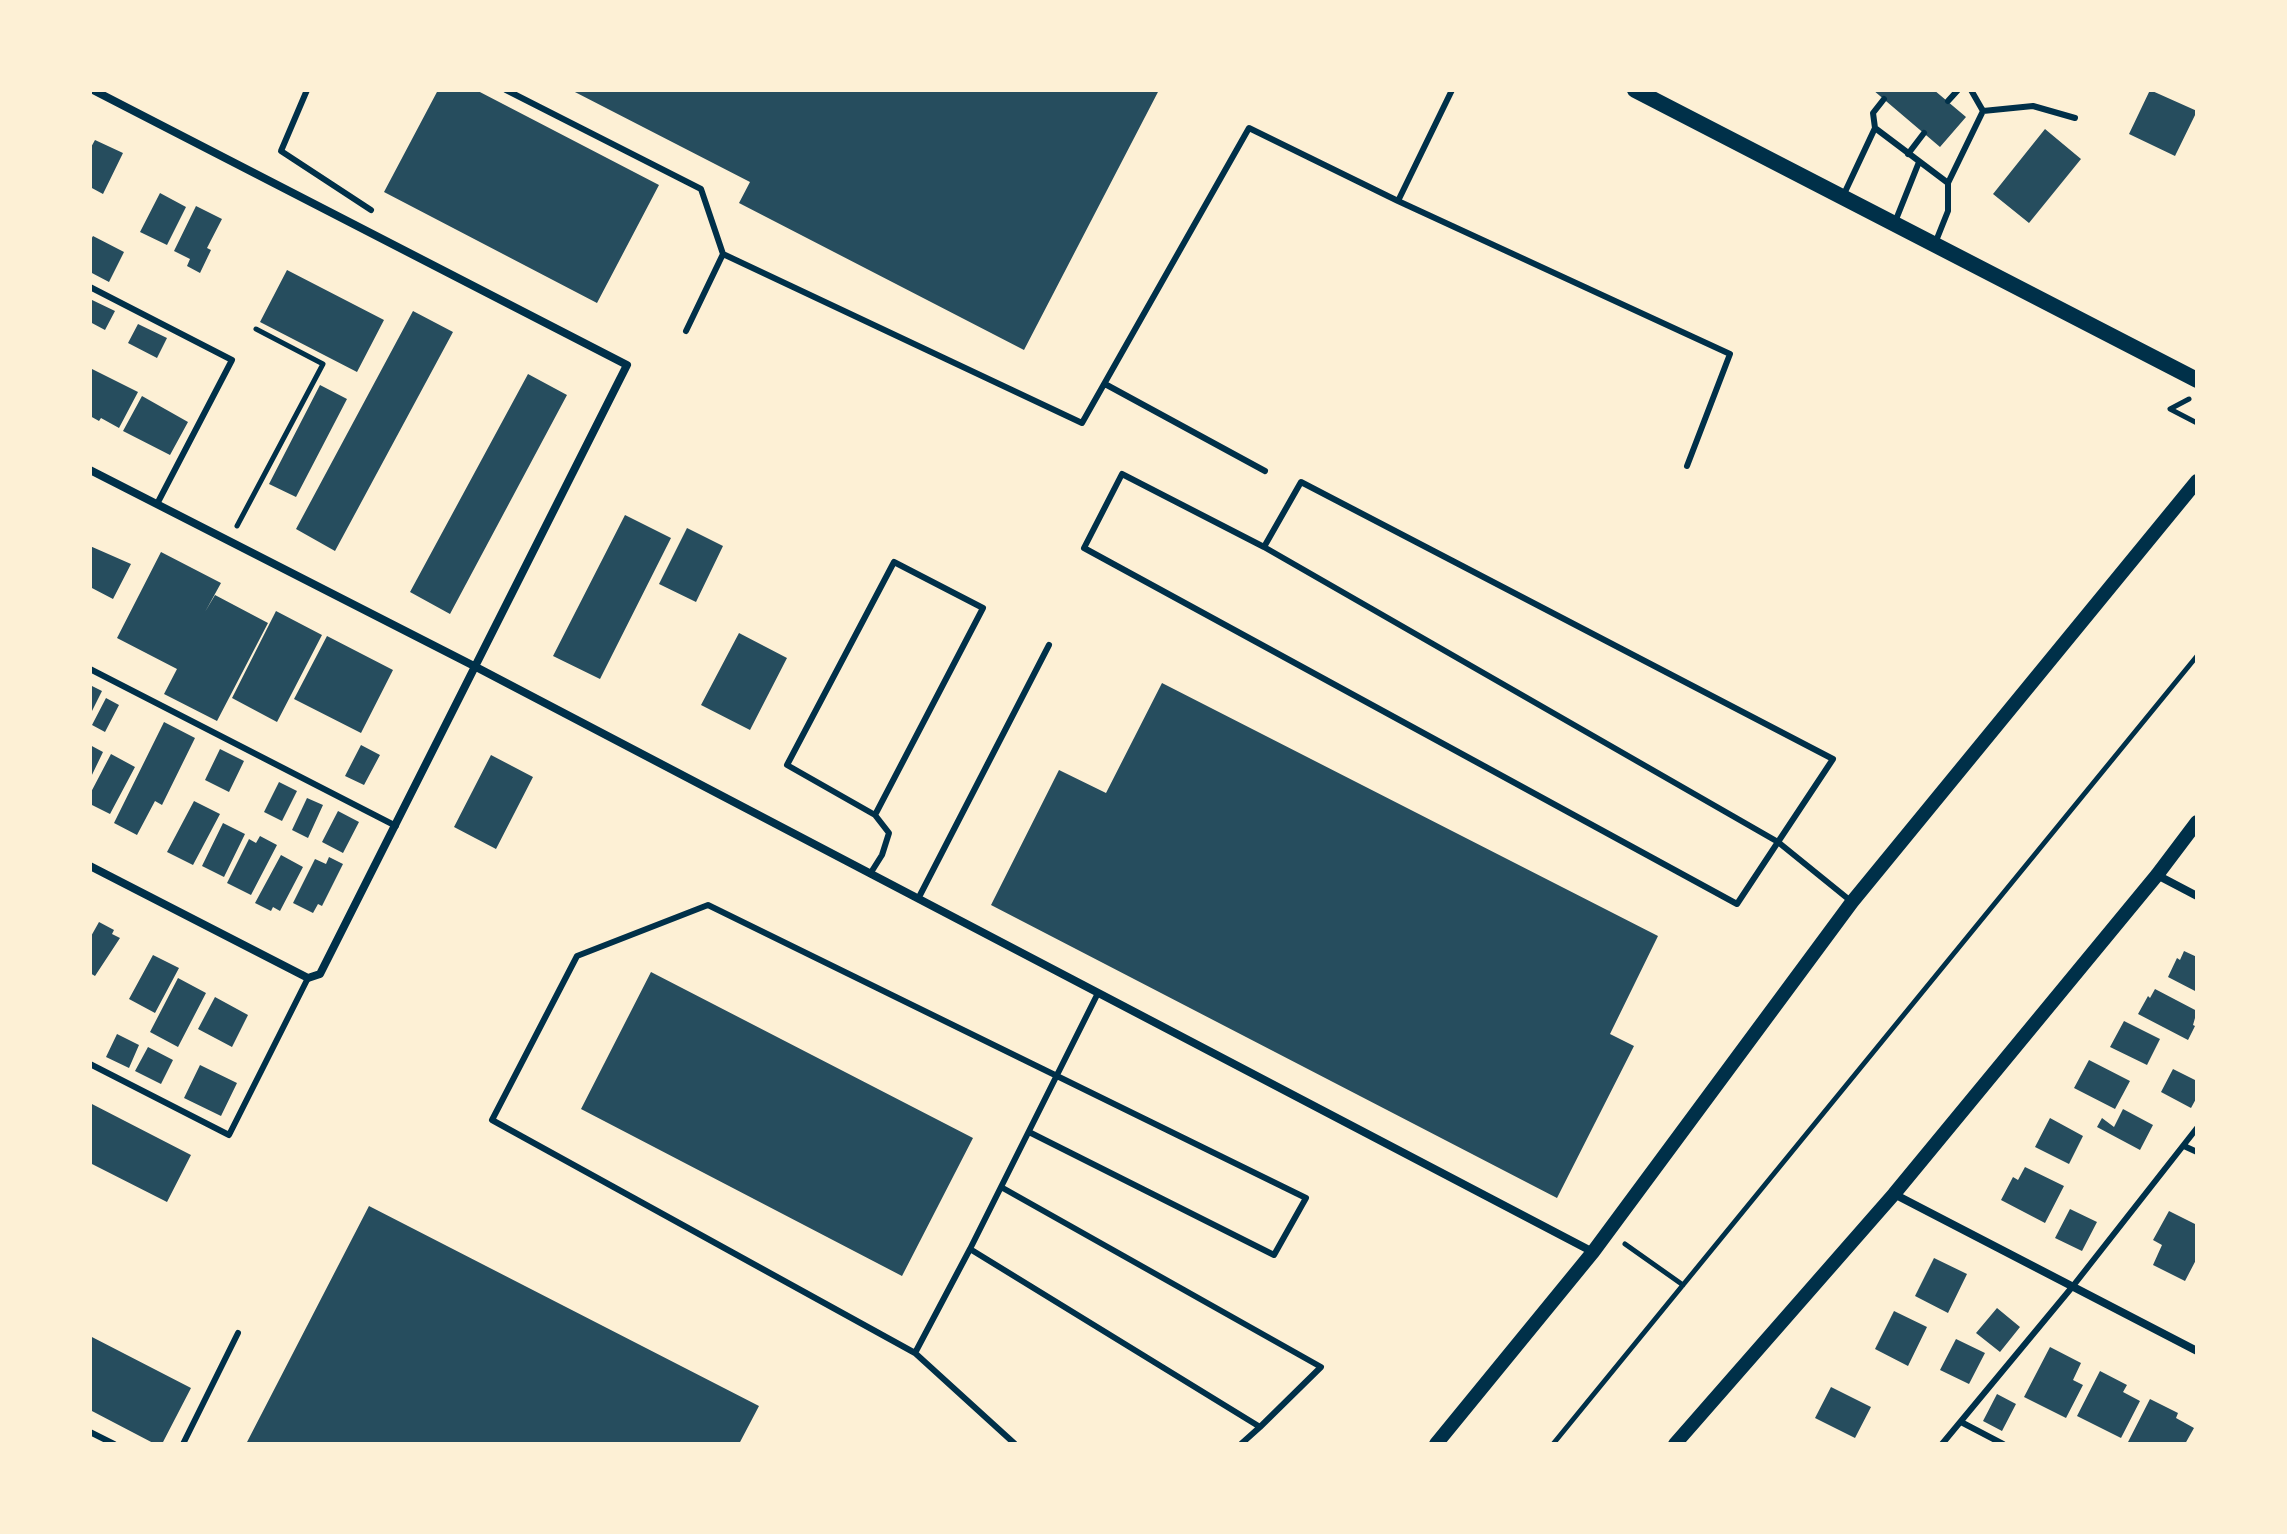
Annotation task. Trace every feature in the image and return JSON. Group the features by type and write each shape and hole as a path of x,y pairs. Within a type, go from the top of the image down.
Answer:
{"main road":[{"path":"1635,90 2197,380"}],"street":[{"path":"90,866 308,978 320,974 627,365 93,90"},
{"path":"90,470 476,667 1593,1252"},
{"path":"1436,1444 1593,1252 1852,902 2197,481"},
{"path":"1675,1444 1894,1194 2157,875 2197,822"},
{"path":"2157,875 2197,896"},
{"path":"1894,1194 2197,1351"}],"lane":[{"path":"307,90 281,151 371,210"},
{"path":"506,90 701,189 723,254 686,331"},
{"path":"1398,201 1452,90"},
{"path":"1948,101 1958,90"},
{"path":"1971,90 1983,111"},
{"path":"1842,197 1875,128 1873,113 1884,99"},
{"path":"1983,111 2033,106 2075,118"},
{"path":"1934,245 1948,211 1948,183 1983,111"},
{"path":"723,254 1082,423 1249,128 1398,201 1730,354 1687,466"},
{"path":"1875,128 1948,183"},
{"path":"1908,154 1924,133"},
{"path":"1894,224 1919,162"},
{"path":"90,287 232,360 157,504"},
{"path":"1105,384 1265,471"},
{"path":"1264,547 1301,482 1833,759 1778,842 1737,904 1084,548 1122,474 1264,547 1778,842 1852,902"},
{"path":"870,874 882,855 889,833 875,815 787,765 894,562 983,608 875,815"},
{"path":"918,899 1049,645"},
{"path":"90,669 396,826"},
{"path":"1015,1444 915,1353 492,1120 577,956 708,905 1306,1198 1274,1255 1029,1132"},
{"path":"90,1064 229,1135 308,978"},
{"path":"915,1353 1098,993"},
{"path":"1942,1444 2073,1286 2197,1128"},
{"path":"2184,1146 2197,1152"},
{"path":"1001,1187 1321,1367 1241,1444"},
{"path":"970,1249 1260,1427"},
{"path":"183,1444 238,1333"},
{"path":"1961,1422 2003,1444"},
{"path":"90,1432 114,1444"}],"path":[{"path":"229,541 323,364 256,329"},
{"path":"2197,395 2170,409 2197,423"},
{"path":"1553,1444 2197,656"},
{"path":"1608,1232 1683,1285"}],"building":[{"path":"438,90 476,90 659,185 597,303 384,192"},
{"path":"571,90 1159,90 1024,350 739,203 750,182"},
{"path":"1873,90 1934,90 1966,117 1940,147"},
{"path":"2150,90 2197,111 2175,156 2129,134"},
{"path":"2045,129 2081,159 2029,223 1993,194"},
{"path":"95,140 123,153 103,194 90,187 90,149"},
{"path":"160,193 186,207 167,245 140,232"},
{"path":"196,206 222,219 207,248 211,250 200,273 187,266 190,259 174,251"},
{"path":"93,236 124,252 109,282 90,272 90,241"},
{"path":"287,270 384,320 357,372 260,322"},
{"path":"90,299 115,311 105,330 90,322"},
{"path":"413,311 453,332 335,551 296,529"},
{"path":"138,324 167,338 157,358 128,343"},
{"path":"90,368 138,392 119,428 90,416"},
{"path":"528,374 567,395 450,614 410,592"},
{"path":"320,385 347,399 296,497 269,484"},
{"path":"142,396 188,422 170,455 123,431"},
{"path":"625,515 671,538 600,679 553,656"},
{"path":"687,528 723,546 696,602 659,584"},
{"path":"90,546 131,564 113,599 90,587"},
{"path":"161,552 221,583 205,612 215,595 268,623 217,721 164,694 177,669 117,638"},
{"path":"276,611 322,635 277,722 232,698"},
{"path":"739,633 787,658 750,730 701,705"},
{"path":"327,636 393,670 361,733 294,699"},
{"path":"1162,683 1658,936 1610,1034 1634,1046 1557,1198 991,905 1059,770 1106,793"},
{"path":"90,685 102,691 90,715"},
{"path":"106,698 119,705 105,732 92,725"},
{"path":"164,722 195,738 162,805 155,801 137,835 114,823"},
{"path":"90,745 103,752 90,779"},
{"path":"361,745 380,755 364,785 345,776"},
{"path":"220,749 244,761 229,792 205,780"},
{"path":"111,754 135,767 110,814 90,804 90,794"},
{"path":"491,755 533,777 496,849 454,827"},
{"path":"279,782 297,791 282,821 264,812"},
{"path":"307,798 323,805 308,838 292,830"},
{"path":"194,801 220,814 193,865 167,852"},
{"path":"338,811 359,822 343,853 322,842"},
{"path":"223,823 245,834 224,877 202,866"},
{"path":"260,836 277,845 251,895 227,883 249,839 256,843"},
{"path":"281,855 303,867 280,911 273,907 271,911 255,903"},
{"path":"329,857 343,864 322,906 318,904 313,913 293,903 315,859 326,864"},
{"path":"99,922 114,930 112,934 120,938 95,976 90,973 90,938"},
{"path":"2184,951 2197,957 2197,992 2168,977"},
{"path":"153,955 179,968 155,1013 129,999"},
{"path":"651,972 973,1138 902,1276 581,1109"},
{"path":"178,978 206,993 178,1047 150,1032"},
{"path":"2155,989 2197,1011 2195,1026 2188,1040 2138,1014"},
{"path":"215,997 248,1015 232,1047 198,1029"},
{"path":"2124,1021 2160,1039 2147,1065 2110,1047"},
{"path":"117,1034 139,1045 129,1068 106,1057"},
{"path":"148,1047 173,1060 161,1084 135,1071"},
{"path":"2089,1060 2130,1081 2115,1109 2074,1088"},
{"path":"200,1065 237,1083 221,1116 184,1098"},
{"path":"2173,1069 2197,1081 2197,1097 2191,1108 2161,1092"},
{"path":"90,1103 191,1155 167,1202 90,1163"},
{"path":"2123,1109 2153,1125 2140,1150 2097,1127 2102,1118 2114,1127"},
{"path":"2050,1118 2083,1136 2069,1164 2035,1147"},
{"path":"2025,1167 2064,1186 2045,1223 2001,1200 2013,1177 2018,1180"},
{"path":"369,1206 759,1406 739,1444 246,1444"},
{"path":"2070,1209 2097,1222 2082,1251 2055,1238"},
{"path":"2169,1211 2197,1225 2197,1258 2185,1281 2153,1265 2162,1245 2153,1240"},
{"path":"1934,1258 1967,1274 1948,1313 1915,1296"},
{"path":"1997,1308 2020,1327 2000,1352 1976,1333"},
{"path":"1894,1311 1927,1327 1908,1366 1875,1349"},
{"path":"90,1336 191,1388 162,1444 155,1444 90,1410"},
{"path":"1956,1339 1985,1353 1969,1384 1940,1370"},
{"path":"2050,1347 2081,1363 2073,1380 2083,1385 2066,1418 2024,1397"},
{"path":"2100,1371 2127,1385 2123,1392 2140,1401 2121,1438 2077,1416"},
{"path":"1831,1387 1871,1407 1855,1438 1815,1418"},
{"path":"1997,1394 2016,1404 2002,1431 1983,1421"},
{"path":"2150,1399 2178,1413 2176,1418 2194,1428 2185,1444 2127,1444"}]}
